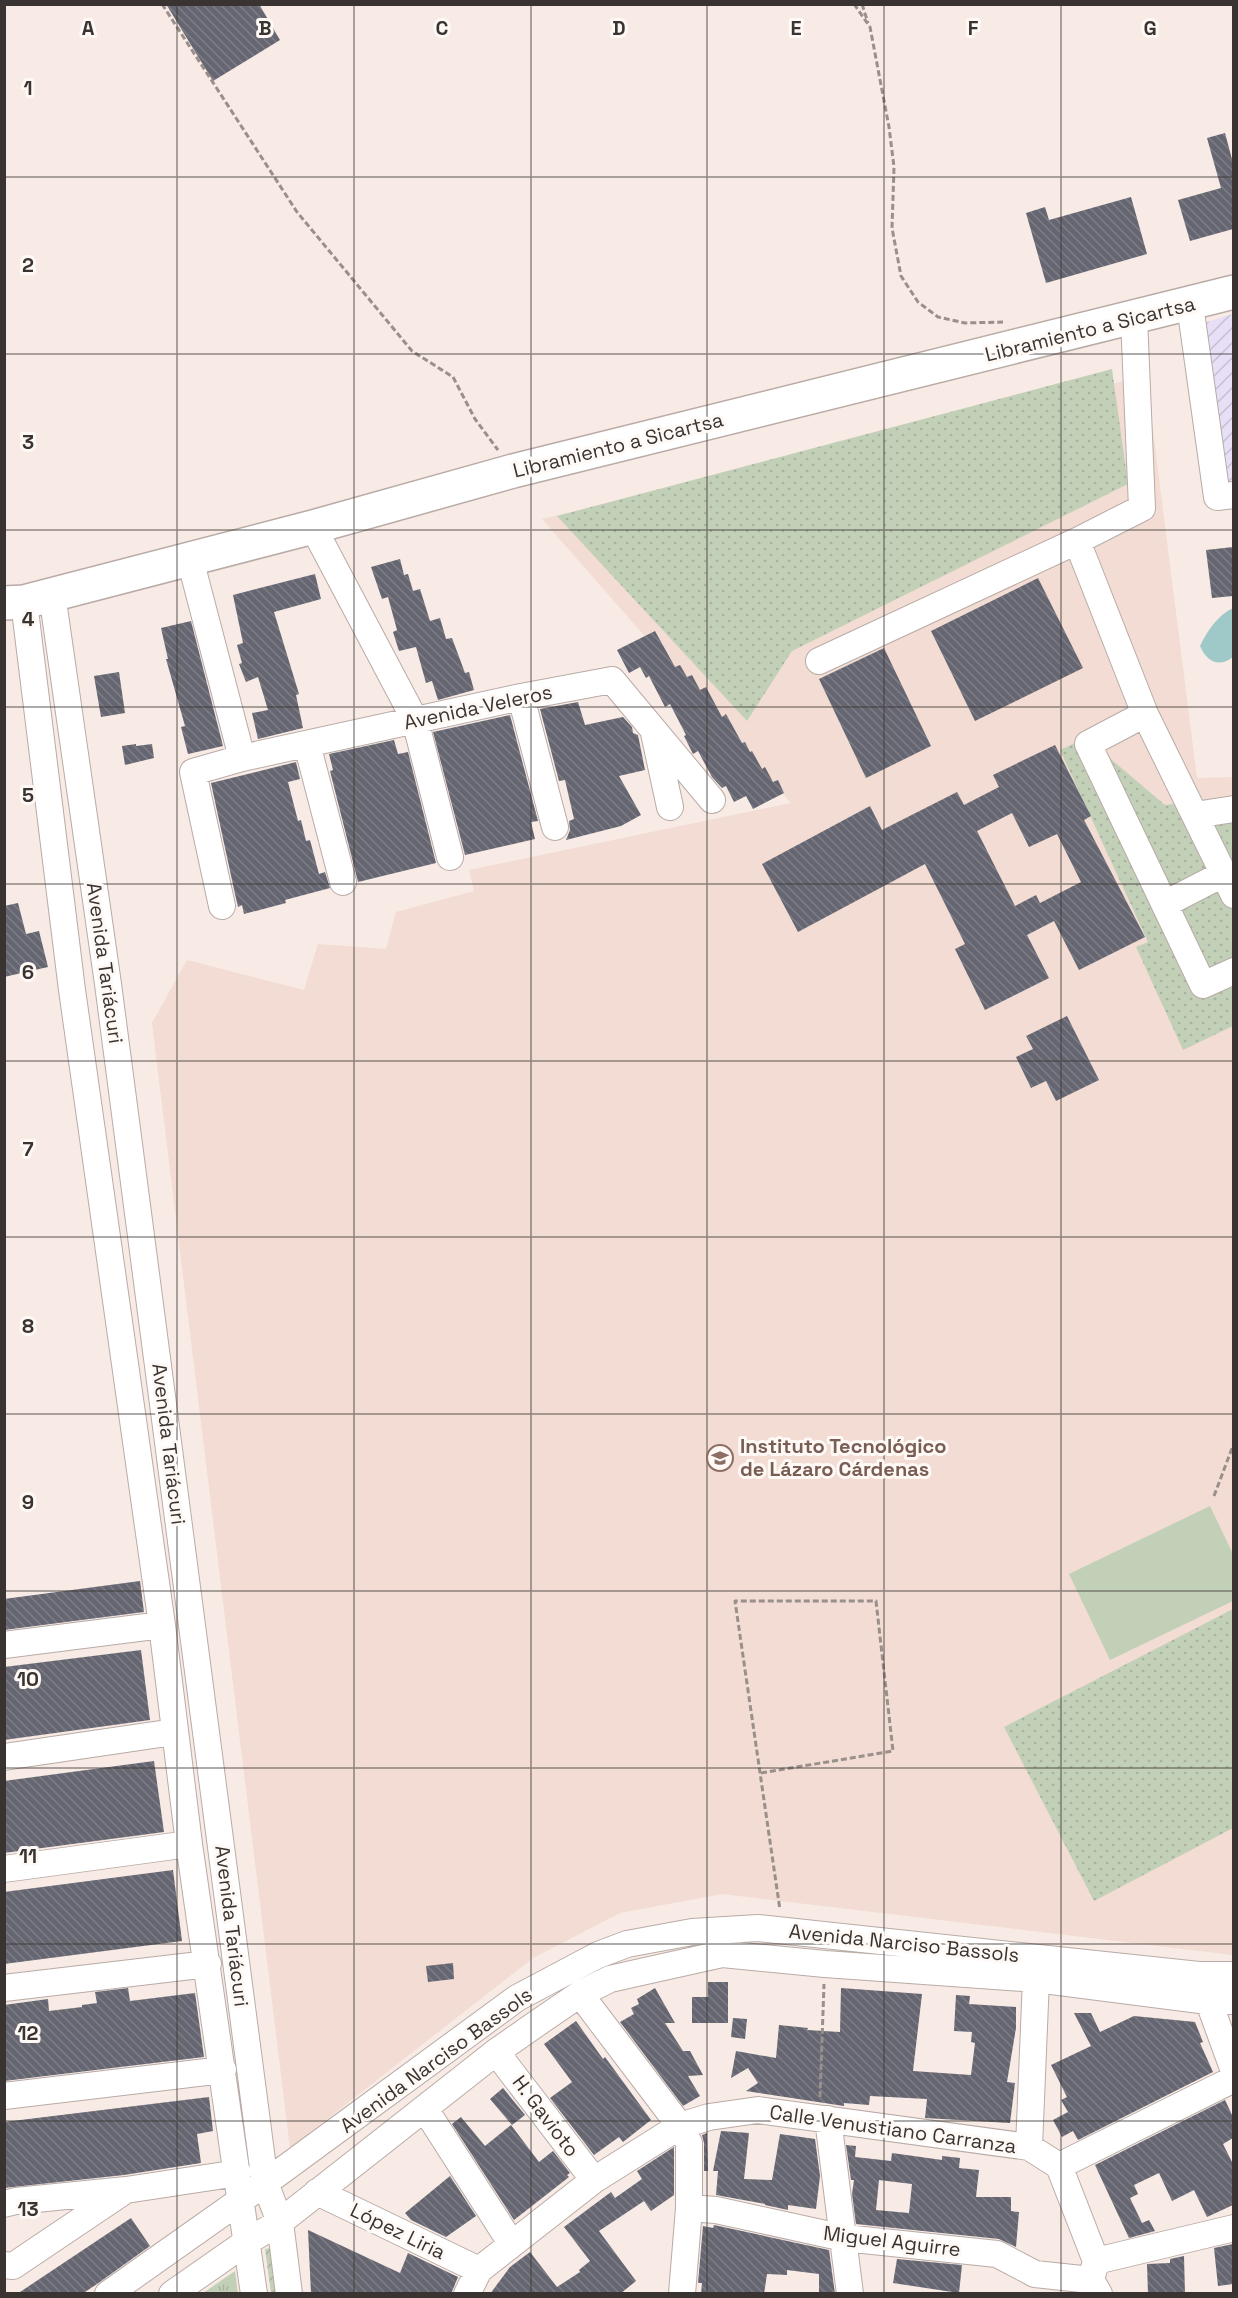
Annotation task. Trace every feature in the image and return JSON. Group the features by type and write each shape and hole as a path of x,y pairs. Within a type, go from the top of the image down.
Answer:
{"main road":[{"name":"Libramiento a Sicartsa","path":"27,600 313,527 513,471 1190,305 1233,292"}],"street":[{"path":"1190,305 1217,497 1233,495"},
{"path":"819,661 1077,541 1142,508 1134,318"},
{"path":"313,527 415,720 450,857"},
{"path":"1077,541 1145,714 1228,884 1165,904"},
{"path":"190,559 242,758"},
{"name":"Avenida Tariácuri","path":"27,600 108,984 266,2183 280,2222 289,2294"},
{"name":"Avenida Tariácuri","path":"27,600 72,990 162,1625 189,1844 254,2294"},
{"name":"Avenida Veleros","path":"222,906 193,772 242,758 521,697 612,680 712,800"},
{"path":"521,697 555,826"},
{"path":"1145,714 1088,744 1203,986 1233,971"},
{"path":"654,730 670,807"},
{"path":"307,744 343,882"},
{"path":"1194,815 1233,809"},
{"path":"72,990 108,984"},
{"path":"4,1645 162,1625"},
{"path":"4,1757 174,1732"},
{"path":"4,1869 189,1844"},
{"name":"Avenida Narciso Bassols","path":"108,2294 266,2183 517,1998 598,1955 627,1944 692,1932 758,1928 1233,1978"},
{"path":"627,1944 632,1974"},
{"name":"Avenida Narciso Bassols","path":"172,2294 248,2241 280,2222 496,2052 580,1994 610,1979 722,1954 1036,1979 1208,2001 1233,2001"},
{"path":"4,1988 208,1964"},
{"path":"1199,1975 1233,2071"},
{"path":"1029,2147 1036,1979"},
{"path":"580,1994 680,2126 689,2143 689,2208 682,2293"},
{"name":"H. Gavioto","path":"496,2052 594,2180"},
{"path":"4,2096 223,2070"},
{"path":"1091,2282 1059,2166 1233,2079"},
{"path":"426,2109 511,2243"},
{"name":"Calle Venustiano Carranza","path":"467,2294 479,2270 594,2180 680,2126 709,2117 758,2110 824,2118 1029,2147 1059,2166"},
{"path":"824,2118 844,2238 850,2294"},
{"path":"4,2204 126,2190 238,2173"},
{"path":"4,2265 13,2266 126,2190"},
{"name":"López Liria","path":"317,2192 479,2270"},
{"name":"Miguel Aguirre","path":"689,2208 716,2210 844,2238 997,2254 1035,2274 1091,2282 1233,2228"}],"path":[{"path":"162,4 297,213 412,351 453,377 475,419 513,471"},
{"path":"855,4 870,27"},
{"path":"862,4 870,27 889,127 894,167 892,228 901,276 918,302 938,317 965,323 1010,322"},
{"path":"1214,1496 1233,1443"},
{"path":"761,1773 893,1751 876,1601 735,1601 780,1900 780,1930"},
{"path":"824,2118 825,1964"}],"shaded area":[{"path":"1233,314 1233,480 1222,483 1197,325"},
{"name":"Instituto Tecnológico de Lázaro Cárdenas","path":"1146,376 1197,778 1233,777 1233,1955 722,1894 620,1913 533,1958 290,2148 152,1023 187,960 304,990 318,944 386,949 396,912 474,891 469,870 791,803 542,519"}],"green space":[{"path":"1112,369 1128,484 792,651 747,721 557,516"},
{"path":"1086,738 1165,805 1233,797 1233,1026 1183,1050 1136,947 1148,942 1060,750"},
{"path":"1210,1506 1233,1554 1233,1601 1110,1660 1069,1574"},
{"path":"1233,1609 1233,1828 1094,1901 1004,1727"},
{"path":"271,2248 277,2293 271,2293 265,2249"},
{"path":"235,2271 238,2293 203,2293"}],"water":[{"path":"1233,608 1233,657 1223,662 1214,662 1206,656 1200,646 1214,624"}],"building":[{"path":"166,4 259,4 280,40 213,81"},
{"path":"1225,133 1233,163 1233,229 1190,241 1178,200 1221,188 1207,138"},
{"path":"1131,197 1147,254 1046,283 1026,213 1045,207 1049,220"},
{"path":"1233,547 1233,596 1212,598 1206,550"},
{"path":"400,559 404,575 408,574 413,591 420,589 430,621 440,618 446,639 452,638 465,673 469,672 474,690 438,700 432,681 426,683 416,647 399,651 393,632 397,630 388,597 382,599 371,567"},
{"path":"315,574 321,599 274,612 299,694 296,695 303,728 258,739 252,713 268,710 258,677 246,682 239,664 242,663 237,645 243,643 233,595"},
{"path":"1038,578 1083,668 975,721 931,631"},
{"path":"191,621 223,746 188,754 181,727 185,726 166,659 168,659 161,628"},
{"path":"655,631 675,667 680,665 687,677 692,675 700,690 706,687 722,717 726,714 742,743 745,742 750,752 752,751 762,769 765,767 773,782 778,780 784,793 753,809 746,796 734,802 726,786 722,788 712,777 698,751 693,754 670,704 665,707 649,676 646,678 640,667 629,673 617,650"},
{"path":"884,648 931,746 866,778 819,679"},
{"path":"119,672 125,713 101,717 94,676"},
{"path":"578,702 585,725 623,717 632,727 633,733 638,735 645,770 619,776 641,815 621,826 566,840 570,830 569,821 574,819 565,780 559,781 540,709"},
{"path":"510,715 538,821 531,822 535,839 465,855 433,732"},
{"path":"394,740 398,754 408,752 436,863 358,882 330,771 333,770 329,754"},
{"path":"136,744 136,746 152,744 154,758 125,765 122,746"},
{"path":"1055,745 1091,816 1084,820 1145,937 1079,970 1054,921 1027,935 1049,978 985,1010 955,949 965,944 925,864 798,932 762,864 870,806 882,830 957,792 964,805 999,787 993,775","holes":["1012,813 1029,847 1057,834 1081,882 1040,903 1036,895 1015,906 977,831"]},
{"path":"296,762 300,779 288,782 298,821 301,820 306,841 310,840 319,874 325,872 330,888 244,914 242,905 238,907 211,783"},
{"path":"18,903 26,934 39,931 48,967 4,977 4,906"},
{"path":"1067,1016 1099,1080 1056,1101 1046,1081 1031,1088 1016,1057 1033,1049 1026,1036"},
{"path":"140,1581 144,1612 4,1630 4,1599"},
{"path":"141,1650 150,1720 4,1740 4,1667"},
{"path":"154,1761 164,1832 4,1853 4,1781"},
{"path":"173,1870 182,1941 4,1964 4,1892"},
{"path":"453,1963 454,1979 428,1982 426,1966"},
{"path":"708,1982 728,1982 728,2023 692,2023 692,1997 708,1997"},
{"path":"128,1988 130,2001 195,1993 204,2057 4,2081 4,2005 48,1999 49,2011 82,2007 82,2005 97,2003 95,1992"},
{"path":"655,1988 675,2023 665,2023 683,2051 690,2051 703,2075 688,2076 700,2096 683,2106 620,2022 634,2014 631,2008 639,2004 637,1999"},
{"path":"841,1988 922,1994 913,2071 971,2075 975,2043 971,2042 972,2032 954,2031 956,1995 970,1996 969,2004 1016,2007 1016,2028 1007,2082 1015,2083 1010,2123 925,2118 927,2099 870,2096 869,2105 844,2103 844,2106 746,2091 758,2083 748,2068 731,2078 736,2051 776,2058 779,2025 840,2032"},
{"path":"1074,2013 1091,2013 1100,2032 1134,2016 1195,2022 1203,2042 1200,2043 1213,2072 1078,2140 1073,2131 1062,2137 1053,2120 1068,2112 1061,2100 1067,2097 1051,2065 1091,2046"},
{"path":"733,2018 747,2019 745,2039 731,2037"},
{"path":"576,2021 651,2120 623,2142 619,2137 594,2155 550,2098 572,2082 544,2044"},
{"path":"503,2088 525,2115 512,2125 490,2099"},
{"path":"209,2097 213,2131 197,2134 201,2163 124,2175 4,2188 4,2122"},
{"path":"1225,2100 1233,2117 1233,2138 1223,2144 1233,2164 1233,2205 1207,2217 1194,2190 1172,2201 1159,2173 1134,2185 1138,2194 1130,2198 1142,2223 1149,2220 1155,2231 1129,2238 1095,2165"},
{"path":"461,2117 485,2146 511,2125 539,2162 553,2151 570,2173 567,2175 569,2177 514,2220 452,2124"},
{"path":"721,2131 749,2133 744,2179 772,2180 780,2134 815,2139 820,2176 816,2209 788,2205 788,2210 716,2195 718,2171 713,2171"},
{"path":"707,2133 708,2171 704,2171 702,2135"},
{"path":"846,2145 856,2146 855,2157 891,2161 892,2153 942,2160 942,2156 960,2158 959,2168 979,2170 976,2197 1011,2197 1011,2211 1019,2212 1016,2247 999,2239 856,2224 852,2194 854,2180 851,2180","holes":["879,2180 912,2184 909,2213 876,2210"]},
{"path":"674,2147 674,2195 651,2211 644,2201 599,2231 636,2281 620,2294 490,2294 510,2267 530,2252 557,2287 580,2272 579,2270 590,2261 564,2227 611,2192 615,2198 642,2179 637,2171"},
{"path":"450,2176 476,2216 446,2237 411,2220 405,2213"},
{"path":"131,2218 150,2246 82,2294 17,2294"},
{"path":"714,2225 829,2250 835,2294 819,2294 819,2274 787,2270 787,2275 767,2274 764,2294 701,2294 702,2283 698,2283 703,2226 713,2228"},
{"path":"308,2230 400,2273 408,2253 458,2277 451,2294 311,2294"},
{"path":"1233,2244 1233,2284 1218,2286 1214,2248"},
{"path":"1184,2256 1185,2294 1148,2294 1147,2264 1170,2263 1170,2259"},
{"path":"897,2259 962,2265 959,2293 893,2283"}],"place":[{"name":"Instituto Tecnológico de Lázaro Cárdenas","path":"720,1458"}]}
